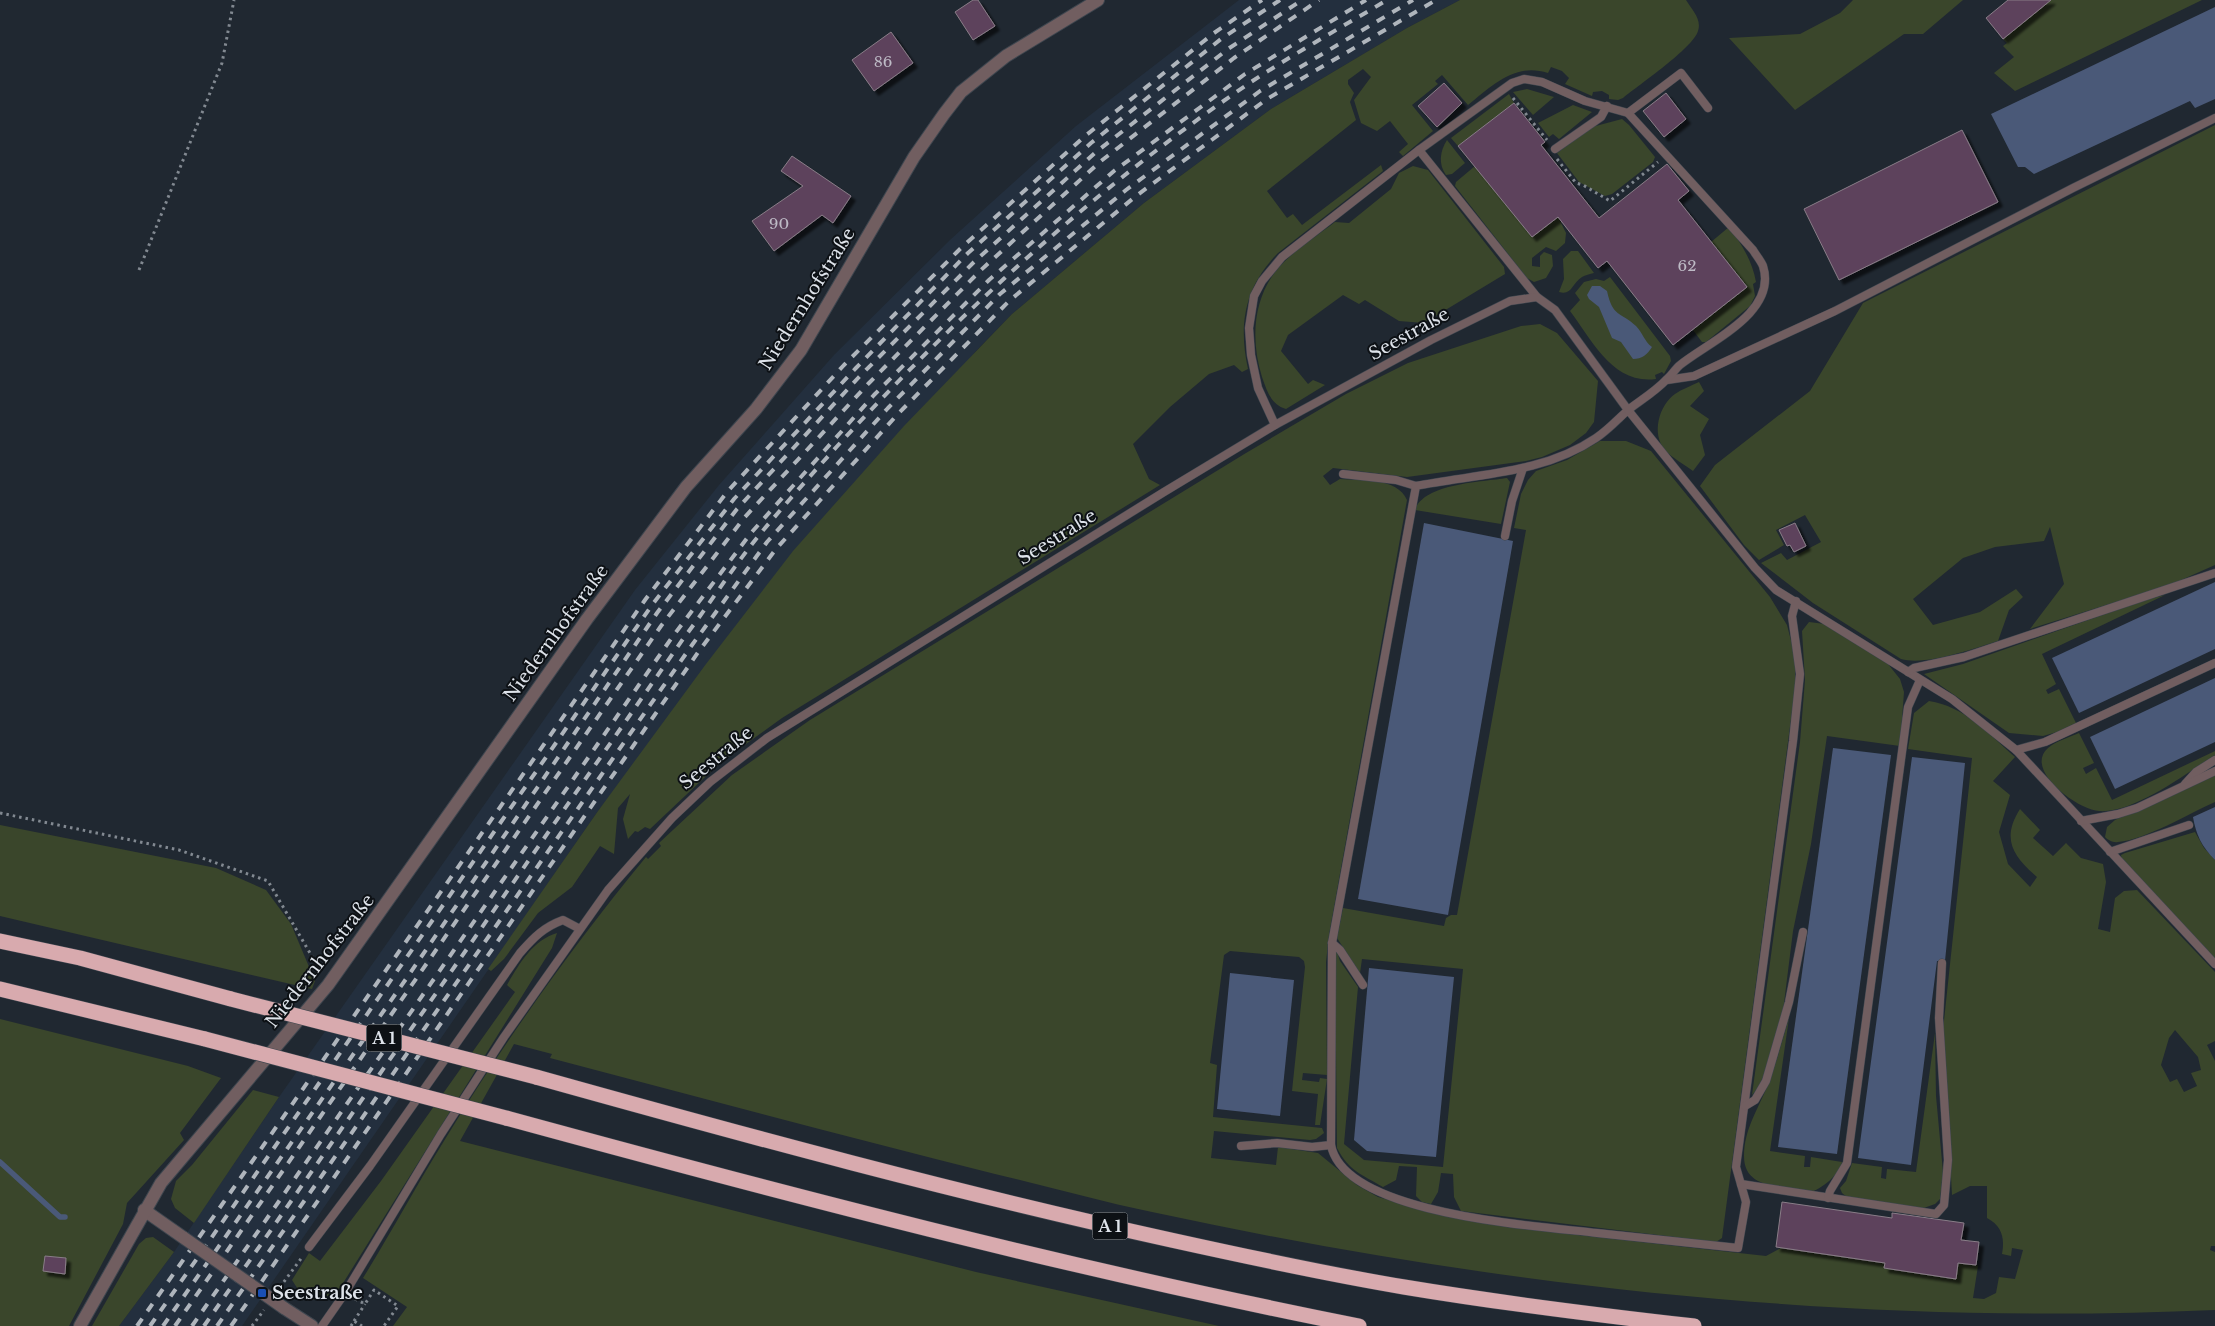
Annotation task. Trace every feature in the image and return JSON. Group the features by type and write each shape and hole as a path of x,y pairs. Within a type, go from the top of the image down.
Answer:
{"highway":[{"name":"A 1","path":"0,941 80,958 231,999 536,1077 753,1138 1017,1205 1235,1254 1402,1287 1566,1312 1694,1326"},
{"path":"0,989 205,1039 735,1180 1023,1254 1224,1300 1359,1326"}],"street":[{"name":"Niedernhofstraße","path":"80,1326 144,1210 180,1158 328,985 587,618 686,487 756,408 801,350 914,157 944,114 961,92 1006,56 1098,0"},
{"path":"144,1210 312,1326"}],"lane":[{"path":"1628,113 1681,73 1708,108"},
{"path":"1276,425 1258,388 1250,355 1249,328 1252,306 1262,281 1282,257 1419,150 1505,88 1524,79 1542,82 1585,101 1628,113 1754,250 1763,266 1764,281 1760,299 1751,312 1737,325 1679,366 1667,380 1596,438 1559,458 1523,468 1416,486 1396,480 1343,474"},
{"path":"1554,149 1601,117 1607,106"},
{"path":"1667,380 1694,376 1835,311 2072,188 2215,118"},
{"path":"1419,150 1537,298 1555,310 1628,410 1755,568 1776,590 1952,698 2016,750 2215,964"},
{"name":"Seestraße","path":"322,1326 345,1293 441,1134 499,1045 580,929 620,875 672,818 710,782 767,738 1164,492 1276,425 1431,340 1510,301 1537,298"},
{"path":"1505,536 1512,501 1523,468"},
{"path":"1416,486 1332,942 1330,963 1331,1145 1337,1164 1358,1180 1380,1192 1448,1213 1506,1223 1738,1248 1746,1202 1736,1167 1800,674 1792,616 1796,601"},
{"path":"1908,672 1914,668 1964,657 2215,573"},
{"path":"2016,750 2044,742 2215,663"},
{"path":"1828,1198 1830,1190 1847,1163 1908,708 1920,680"},
{"path":"2182,787 2196,772 2215,760"},
{"path":"2081,820 2118,814 2215,771"},
{"path":"2110,852 2189,825"},
{"path":"309,1247 370,1166 520,953 541,930 552,924 564,920 580,929"},
{"path":"1745,1106 1755,1100 1766,1080 1789,1002 1803,932"},
{"path":"1332,942 1340,950 1363,985"},
{"path":"1741,1184 1936,1214 1944,1205 1948,1160 1939,1018 1942,963"},
{"path":"1241,1146 1277,1143 1312,1147 1331,1145"}],"path":[{"path":"139,270 222,63 234,0"},
{"path":"1505,88 1554,149 1551,152 1576,183 1583,185 1610,201 1667,155"},
{"path":"0,814 179,850 268,881 328,985"},
{"path":"351,1326 374,1290 398,1306 384,1326"},
{"path":"345,1293 365,1304"},
{"path":"354,1321 362,1326"}],"shaded area":[{"path":"1239,0 1460,0 1407,28 1271,109 1144,203 1012,314 976,351 598,811 242,1326 119,1326 174,1252 279,1097 635,590 719,485 834,355 951,239 1076,126"}],"green space":[{"path":"1460,0 1686,0 1696,15 1699,27 1694,38 1686,47 1652,76 1618,100 1609,99 1609,95 1602,91 1593,92 1592,96 1565,84 1569,78 1562,71 1551,67 1548,73 1536,70 1515,73 1486,90 1468,105 1442,75 1435,81 1438,84 1412,105 1433,131 1403,156 1399,152 1408,144 1390,121 1377,131 1361,123 1354,100 1371,77 1363,69 1348,80 1348,84 1354,93 1350,102 1356,120 1267,191 1287,218 1293,214 1302,225 1381,165 1383,171 1278,253 1258,279 1251,292 1244,321 1245,352 1248,369 1242,372 1234,365 1209,374 1170,407 1133,444 1149,479 1160,485 782,718 721,762 650,829 645,827 638,832 635,831 628,839 623,819 630,794 618,808 614,854 600,846 572,887 538,913 504,959 491,971 488,969 598,811 706,664 793,551 904,426 1012,314 1144,203 1271,109 1407,28"},
{"path":"1853,0 1963,0 1923,34 1904,34 1795,110 1729,38 1800,34 1840,13"},
{"path":"2035,0 2202,0 2015,91 1994,73 2014,57 2003,46 2007,43 2003,39"},
{"path":"1527,89 1554,97 1533,115 1513,92"},
{"path":"1509,94 1514,103 1458,146 1451,138"},
{"path":"1573,105 1592,112 1559,139 1553,134 1549,137 1538,123"},
{"path":"1622,119 1655,157 1653,162 1612,194 1605,196 1579,182 1557,153 1592,127"},
{"path":"2215,125 2215,565 2170,585 2030,629 2064,584 2050,527 2044,541 1995,547 1963,558 1913,599 1933,625 1980,612 2016,589 2023,597 2009,610 1998,641 1949,656 1911,661 1901,659 1813,603 1761,563 1781,553 1787,560 1821,542 1805,515 1776,530 1784,545 1759,560 1744,545 1700,486 1715,465 1810,391 1863,303"},
{"path":"1447,140 1465,163 1452,174 1446,175 1443,171 1441,157"},
{"path":"1413,166 1428,170 1504,267 1505,274 1424,323 1399,321 1365,300 1359,304 1343,295 1288,335 1281,351 1308,384 1313,380 1325,385 1286,409 1281,407 1270,397 1258,363 1256,348 1256,318 1265,290 1272,277 1293,254 1335,222 1349,223 1391,189 1399,173"},
{"path":"1475,166 1532,237 1558,217 1566,233 1565,243 1556,251 1546,247 1532,258 1532,266 1540,267 1540,256 1544,252 1552,255 1553,266 1546,278 1534,282 1527,278 1455,186 1456,182"},
{"path":"1729,227 1752,267 1756,282 1753,284 1755,296 1750,306 1706,342 1702,342 1693,330 1747,287 1711,242"},
{"path":"1571,251 1578,251 1594,273 1582,277 1569,291 1563,293 1559,292 1564,279 1563,259"},
{"path":"1610,277 1670,356 1671,361 1664,374 1662,372 1655,375 1656,379 1641,379 1628,375 1616,368 1596,347 1570,311 1580,300 1575,293 1584,282 1596,279 1604,281"},
{"path":"1540,324 1557,333 1598,381 1594,422 1586,433 1570,445 1542,457 1526,461 1407,477 1333,468 1323,476 1330,485 1340,479 1368,480 1387,484 1395,487 1407,500 1329,935 1326,962 1327,1075 1303,1073 1302,1080 1319,1082 1320,1078 1327,1079 1320,1125 1315,1125 1318,1094 1292,1091 1305,967 1304,961 1299,957 1230,951 1224,955 1210,1063 1217,1065 1213,1117 1322,1128 1324,1133 1316,1139 1310,1140 1214,1131 1211,1158 1276,1165 1278,1147 1318,1153 1357,1185 1378,1197 1447,1216 1507,1227 1766,1256 1781,1248 1885,1263 1884,1268 1955,1279 1958,1263 1976,1265 1978,1266 1973,1298 1984,1299 1996,1293 1999,1277 2015,1279 2023,1250 2012,1248 2011,1256 2002,1254 2003,1238 2001,1233 1996,1225 1987,1218 1987,1186 1970,1186 1952,1195 1943,1030 1972,758 1908,749 1914,713 1929,701 1942,704 1965,715 1986,730 2015,757 1993,781 2010,795 1999,832 2008,864 2030,887 2037,877 2022,862 2012,846 2011,829 2020,809 2040,830 2033,838 2053,856 2066,843 2081,858 2103,864 2106,882 2098,929 2110,932 2115,898 2124,891 2137,890 2215,972 2215,1041 2207,1045 2215,1061 2215,1246 2211,1246 2210,1250 2215,1252 2215,1310 2080,1314 1946,1312 1813,1306 1680,1296 1548,1281 1416,1262 1284,1239 1112,1203 883,1146 550,1058 552,1054 514,1044 460,1141 976,1272 1219,1326 393,1326 407,1307 363,1278 444,1141 515,1031 592,925 646,857 648,859 661,846 659,843 732,775 810,720 1246,453 1346,394 1408,363 1521,326","holes":["2175,1030 2198,1057 2201,1070 2191,1073 2197,1086 2184,1092 2177,1079 2170,1082 2161,1065 2169,1038"]},
{"path":"1699,382 1704,391 1690,406 1709,419 1700,435 1705,455 1693,471 1665,450 1658,436 1658,428 1661,412 1669,399 1678,392"},
{"path":"1600,441 1626,441 1651,451 1770,597 1787,625 1795,656 1795,689 1722,1238 1716,1242 1461,1211 1454,1197 1453,1174 1441,1173 1438,1192 1431,1204 1422,1202 1416,1196 1417,1167 1399,1166 1396,1180 1383,1187 1351,1167 1337,1148 1335,952 1337,952 1340,961 1358,987 1344,1144 1364,1160 1443,1167 1463,969 1362,959 1360,973 1337,938 1343,908 1444,926 1446,918 1451,915 1457,915 1526,530 1514,528 1521,494 1528,480 1536,471 1567,460"},
{"path":"1507,478 1510,482 1501,524 1415,510 1421,501 1430,494 1442,489 1455,485"},
{"path":"2165,595 2042,654 2056,684 2046,690 2048,694 2059,689 2076,723 2057,732 2043,736 2009,733 1924,674 1963,664 2145,600"},
{"path":"1809,622 1825,624 1888,664 1900,679 1904,692 1900,746 1827,736 1811,844 1793,931 1783,1011 1763,1077 1752,1095 1800,742 1805,680 1802,631"},
{"path":"2079,733 2094,763 2083,768 2086,774 2096,768 2112,800 2215,751 2215,755 2159,791 2143,799 2128,806 2099,811 2079,804 2067,796 2056,787 2042,767 2042,757 2048,748 2059,741"},
{"path":"2215,775 2215,802 2167,825 2129,840 2116,842 2105,837 2107,827 2115,820"},
{"path":"0,825 216,868 266,890 291,924 315,981 312,989 0,916"},
{"path":"2195,832 2204,848 2215,860 2215,959 2122,860 2121,855"},
{"path":"557,933 552,948 340,1288 319,1300 308,1298 297,1288 292,1280 309,1253 320,1261 381,1181 515,992 507,985 527,954 548,936"},
{"path":"1789,1018 1770,1151 1805,1156 1804,1167 1810,1167 1811,1157 1842,1162 1838,1171 1830,1180 1820,1188 1810,1192 1759,1182 1748,1172 1745,1165 1746,1138 1770,1079"},
{"path":"0,1019 188,1066 221,1078 180,1133 184,1140 127,1203 123,1224 69,1326 0,1326"},
{"path":"1935,1033 1936,1096 1943,1172 1940,1199 1935,1204 1921,1209 1847,1197 1840,1188 1846,1181 1852,1163 1882,1167 1881,1178 1886,1179 1887,1169 1916,1172"},
{"path":"253,1090 279,1097 194,1223 175,1208 171,1199 176,1181 192,1165"},
{"path":"153,1237 174,1252 119,1326 92,1326 139,1244 146,1238"}],"water":[{"path":"2215,7 2215,99 2195,108 2190,101 2034,174 2025,167 2018,167 1991,114"},
{"path":"1592,286 1600,286 1607,291 1609,300 1615,310 1636,326 1652,347 1644,356 1633,359 1621,342 1612,338 1599,307 1587,295"},
{"path":"1424,523 1513,541 1448,915 1358,899"},
{"path":"2215,582 2215,649 2079,713 2052,658"},
{"path":"2215,678 2215,742 2115,789 2090,737"},
{"path":"1833,748 1891,755 1837,1154 1778,1147"},
{"path":"1912,757 1965,763 1945,961 1937,961 1911,1165 1858,1158"},
{"path":"2215,807 2215,860 2200,840 2193,817"},
{"path":"1369,968 1454,977 1436,1157 1367,1151 1354,1140"},
{"path":"1230,973 1294,980 1280,1116 1217,1109"}],"building":[{"path":"973,0 978,0 995,26 973,40 955,12"},
{"path":"2008,0 2051,0 2003,39 1986,18"},
{"path":"891,32 913,63 874,91 852,60"},
{"path":"1444,83 1462,103 1437,127 1418,106"},
{"path":"1666,93 1686,119 1664,137 1643,111"},
{"path":"1514,103 1545,142 1541,145 1599,218 1667,164 1689,191 1678,200 1747,287 1673,345 1607,261 1598,268 1558,217 1532,237 1458,146"},
{"path":"1962,130 1998,202 1839,280 1804,209"},
{"path":"792,156 851,196 833,223 822,215 774,251 752,221 803,186 781,171"},
{"path":"1795,523 1806,546 1794,552 1790,545 1787,546 1779,530"},
{"path":"1782,1202 1892,1218 1892,1213 1964,1223 1961,1240 1979,1242 1976,1265 1958,1263 1956,1279 1884,1268 1885,1263 1776,1247"},
{"path":"45,1256 66,1258 65,1274 43,1271"}],"waterway":[{"path":"0,1162 60,1217 65,1217"}],"railway":[{"path":"137,1326 645,600 727,492 844,365 960,249 1085,136 1214,33 1262,0"},
{"path":"150,1326 652,605 734,499 855,369 968,253 1091,143 1221,39 1280,0"},
{"path":"163,1326 406,979 657,613 737,509 859,377 974,262 1096,152 1228,49 1302,0"},
{"path":"175,1326 661,626 744,518 868,384 981,270 1101,161 1234,58 1319,0"},
{"path":"192,1326 673,636 751,533 874,395 989,280 1114,171 1245,74 1366,0"},
{"path":"204,1326 683,639 760,534 815,471 930,350 1052,235 1183,130 1251,82 1387,0"},
{"path":"217,1326 692,645 767,542 888,408 1000,294 1126,190 1260,91 1413,0"},
{"path":"231,1326 699,651 776,549 897,415 1009,301 1136,196 1267,99 1436,0"}],"place":[{"name":"Seestraße","path":"262,1293"}]}
